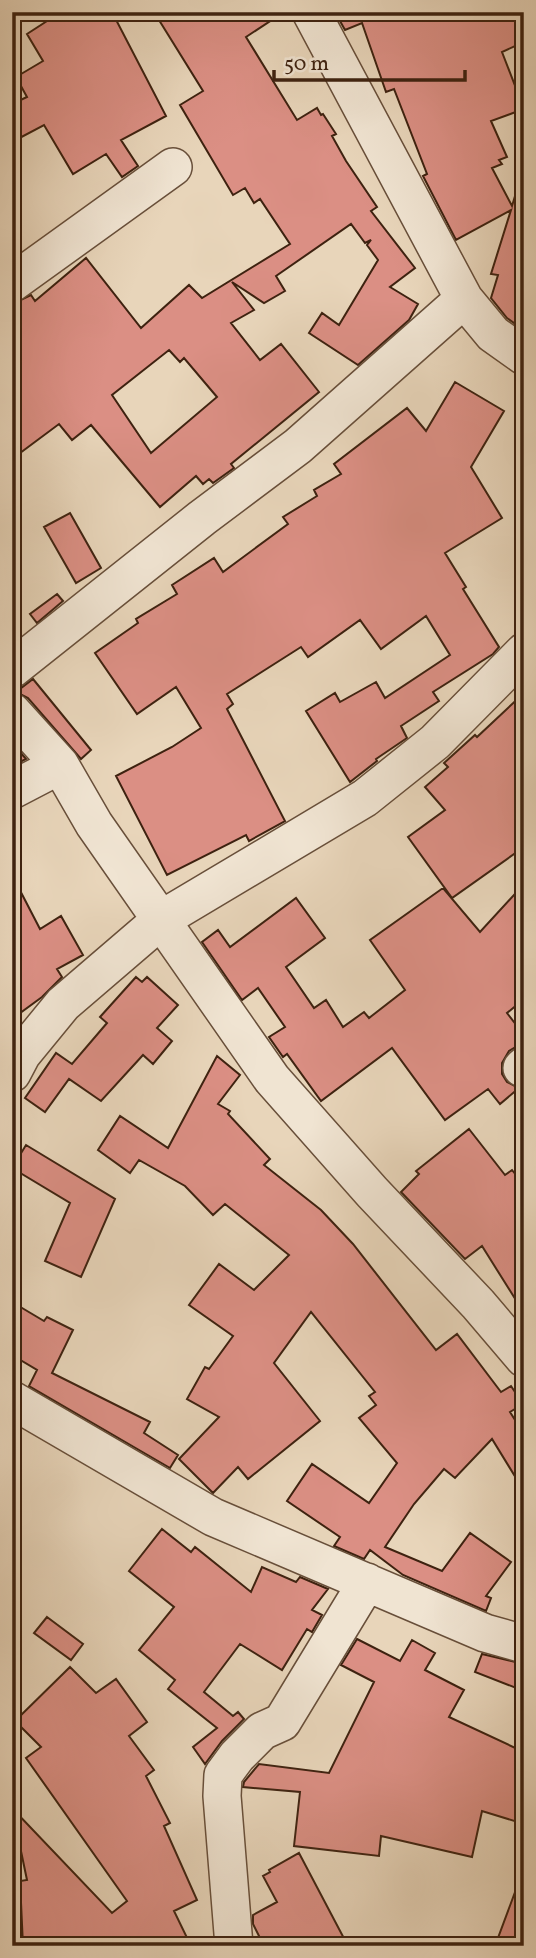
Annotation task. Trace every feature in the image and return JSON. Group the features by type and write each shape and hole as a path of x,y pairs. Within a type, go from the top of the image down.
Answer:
{"street":[{"path":"311,12 464,299 493,334 524,356"},
{"path":"12,283 173,167"},
{"path":"12,669 202,518 298,446 464,299"},
{"path":"12,1073 22,1054 63,1004 162,919 365,797 435,742 524,652"},
{"path":"12,712 60,765 94,824 272,1079 524,1358"},
{"path":"12,790 60,765"},
{"path":"12,1400 213,1517 485,1633 524,1644"},
{"path":"234,1946 222,1796 223,1775 237,1756 262,1731 282,1722 367,1582"}],"building":[{"path":"61,12 112,12 166,116 121,140 138,166 122,177 106,154 73,174 44,125 12,142 12,104 27,97 16,77 43,61 27,34"},
{"path":"154,12 284,12 246,37 297,120 317,108 336,134 332,136 346,161 377,207 371,211 415,268 390,287 418,304 409,320 358,365 309,333 322,313 339,325 378,260 367,245 371,240 365,243 351,224 276,276 285,291 264,303 232,282 254,310 231,323 260,360 281,344 319,392 231,464 234,468 213,483 209,479 203,484 196,476 160,507 91,425 72,440 59,424 12,459 12,304 31,295 35,301 86,258 141,328 189,285 202,298 290,244 260,199 254,203 245,188 233,195 180,105 203,91","holes":["169,350 180,362 184,358 217,397 151,453 112,395"]},
{"path":"335,12 517,12 524,27 524,42 502,52 524,109 491,121 507,157 499,160 502,164 492,168 512,206 519,183 524,184 524,330 507,318 491,298 498,275 491,274 511,210 456,240 423,176 427,174 394,89 386,92 362,23 345,30"},
{"path":"455,382 504,411 471,467 502,518 445,553 466,587 463,589 499,647 493,654 433,692 439,701 401,726 407,738 376,759 377,761 350,782 306,711 335,693 340,702 376,682 385,698 450,655 426,616 381,649 360,620 308,657 301,647 227,694 233,704 227,709 285,821 249,841 246,835 167,875 116,776 172,747 201,728 176,687 137,714 95,653 138,623 136,619 177,594 172,585 214,558 223,572 288,524 283,517 317,496 314,490 341,474 334,464 407,408 426,431"},
{"path":"70,513 101,568 76,583 44,527"},
{"path":"57,594 63,601 37,623 30,614"},
{"path":"33,679 91,750 81,759 28,698 16,692"},
{"path":"524,693 524,847 452,898 408,837 445,810 425,787 448,767 444,763 475,735 477,737"},
{"path":"20,752 26,759 12,766 12,757"},
{"path":"12,875 40,929 61,916 83,955 57,969 62,977 42,997 12,1019"},
{"path":"524,884 524,999 507,1013 524,1035 524,1042 509,1051 502,1063 502,1074 507,1082 519,1088 500,1104 488,1089 445,1120 392,1048 321,1101 287,1054 283,1057 269,1037 285,1027 258,988 242,1000 202,942 218,930 230,947 296,898 325,938 286,967 314,1008 326,1000 343,1027 364,1012 369,1018 405,990 370,940 443,888 480,932"},
{"path":"136,977 142,982 147,977 178,1005 157,1028 172,1041 153,1064 143,1055 101,1101 69,1079 45,1112 25,1098 56,1053 72,1064 107,1023 100,1017"},
{"path":"217,1056 240,1075 218,1104 230,1111 228,1114 270,1159 264,1165 321,1210 353,1244 436,1350 457,1334 501,1392 511,1386 523,1404 510,1412 524,1434 524,1491 492,1439 455,1478 444,1469 414,1504 385,1547 442,1571 470,1533 511,1562 486,1596 491,1598 486,1611 403,1575 370,1550 364,1559 334,1546 340,1537 287,1501 312,1464 369,1503 397,1463 359,1418 376,1405 369,1396 375,1392 311,1312 274,1363 320,1421 248,1479 238,1467 213,1493 179,1459 219,1417 187,1399 205,1367 209,1369 233,1336 189,1305 219,1264 254,1290 289,1255 225,1204 213,1215 185,1186 139,1160 130,1173 98,1150 120,1116 168,1148"},
{"path":"469,1129 505,1175 512,1170 524,1185 524,1313 482,1246 465,1259 401,1192 419,1174 416,1171"},
{"path":"26,1145 115,1199 81,1277 45,1261 70,1203 12,1168"},
{"path":"12,1302 44,1321 47,1317 73,1330 52,1373 150,1422 144,1433 178,1455 170,1468 29,1386 37,1370 12,1355"},
{"path":"162,1529 191,1552 195,1547 251,1592 262,1567 296,1582 300,1577 328,1589 312,1610 322,1615 312,1632 307,1629 282,1670 240,1644 204,1692 233,1716 238,1712 244,1719 222,1741 205,1764 193,1747 217,1728 168,1689 175,1680 139,1650 174,1607 129,1571"},
{"path":"47,1617 83,1644 71,1660 34,1633"},
{"path":"357,1639 400,1661 412,1640 435,1653 425,1670 464,1690 449,1717 524,1752 524,1824 482,1811 472,1857 381,1836 379,1856 294,1846 300,1792 243,1787 244,1782 259,1764 329,1773 374,1682 341,1665"},
{"path":"482,1654 524,1664 524,1691 475,1672"},
{"path":"70,1667 96,1693 116,1679 147,1722 129,1736 154,1770 146,1776 170,1823 164,1826 197,1900 174,1911 191,1946 23,1946 20,1881 27,1880 12,1808 112,1913 127,1901 26,1758 41,1747 15,1721"},
{"path":"299,1853 348,1946 264,1946 253,1924 253,1915 277,1902 263,1876"},
{"path":"521,1876 524,1877 524,1946 495,1946"}]}
